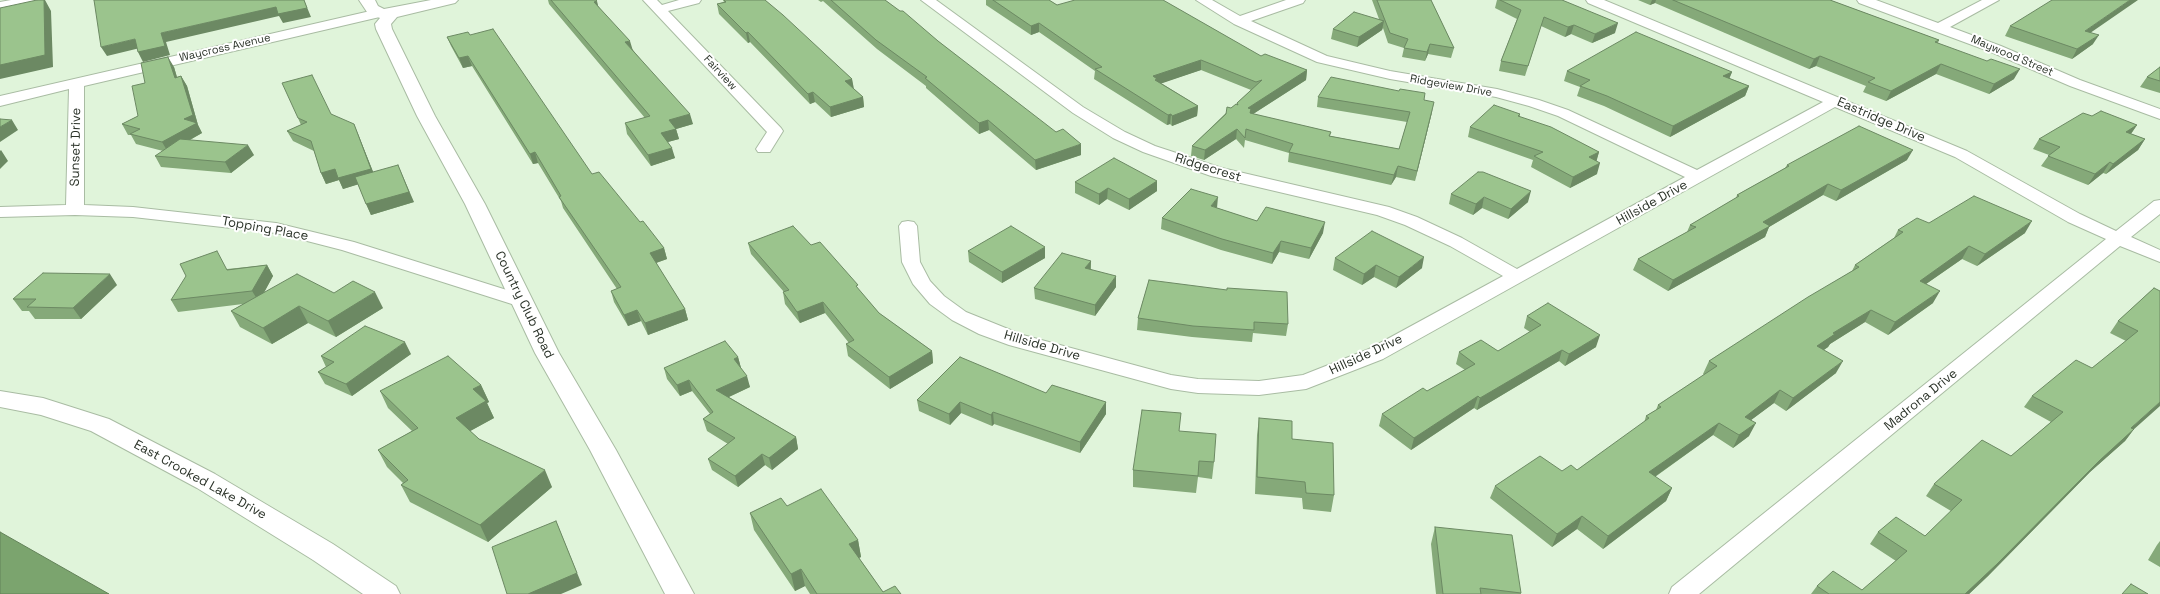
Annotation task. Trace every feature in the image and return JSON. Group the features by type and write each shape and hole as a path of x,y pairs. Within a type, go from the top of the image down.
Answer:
{"street":[{"path":"0,6 31,0"},
{"path":"367,0 372,9 385,13"},
{"name":"Waycross Avenue","path":"0,101 385,13 450,0"},
{"path":"655,5 694,0"},
{"name":"Ridgecrest","path":"928,0 1078,110 1119,135 1149,149 1217,172 1383,211 1411,221 1456,242 1518,276"},
{"name":"Ridgeview Drive","path":"1203,0 1239,21 1297,49 1348,66 1470,88 1542,106 1562,113 1698,177"},
{"path":"1239,21 1298,0"},
{"name":"Eastridge Drive","path":"1593,0 1966,157 2074,218 2117,239 2160,257"},
{"name":"Maywood Street","path":"1864,0 1940,27 2030,63 2075,84 2160,114"},
{"path":"1940,27 1992,0"},
{"name":"Fairview","path":"655,5 775,131 764,149"},
{"name":"Country Club Road","path":"385,13 382,24 426,116 475,204 547,353 603,450 680,594"},
{"name":"Sunset Drive","path":"75,210 77,84"},
{"name":"Hillside Drive","path":"908,226 911,262 922,284 937,300 959,316 986,329 1016,340 1171,382 1198,386 1259,388 1306,382 1376,354 1835,101"},
{"name":"Madrona Drive","path":"1681,594 2160,205"},
{"name":"Topping Place","path":"0,212 75,210 133,212 276,228 348,246 522,301"},
{"name":"East Crooked Lake Drive","path":"0,399 43,407 100,425 206,481 324,552 386,594"}],"shaded area":[{"path":"0,532 109,594 0,594"}],"building":[{"path":"37,0 44,0 45,55 0,65 0,8"},
{"path":"94,0 304,0 307,8 278,14 276,7 161,33 165,46 138,52 135,39 101,47"},
{"path":"551,0 596,0 597,1 594,2 630,41 625,42 690,114 669,120 676,129 661,133 672,148 648,155 625,123 650,116"},
{"path":"724,0 765,0 852,79 845,81 863,97 830,107 813,92 808,94 748,32 746,33 717,4 726,2"},
{"path":"831,0 885,0 900,11 903,11 938,41 1056,132 1063,129 1081,144 1035,160 988,120 979,123 925,78 927,77 876,40"},
{"path":"993,0 1049,0 1057,5 1075,0 1163,0 1261,56 1265,54 1307,70 1248,108 1251,109 1250,113 1331,132 1329,136 1399,149 1410,112 1318,97 1331,77 1399,91 1400,89 1425,93 1424,100 1434,102 1417,171 1398,166 1394,175 1289,152 1293,144 1246,129 1245,138 1237,129 1205,150 1192,146 1226,114 1227,107 1231,108 1236,104 1238,105 1237,103 1262,80 1256,82 1201,60 1153,76 1157,79 1155,80 1198,106 1172,116 1171,114 1168,115 1095,69 1102,67 1039,23 1031,26"},
{"path":"1377,0 1431,0 1454,48 1430,44 1427,52 1404,48 1408,39 1390,33"},
{"path":"1500,0 1562,0 1618,23 1595,34 1574,25 1568,27 1544,17 1528,66 1501,61 1521,10"},
{"path":"1673,0 1830,0 1939,40 1935,42 1987,61 1991,59 2020,69 1994,84 1941,64 1891,91 1868,82 1875,78 1820,56 1814,59"},
{"path":"2052,0 2130,0 2085,31 2099,35 2077,49 2010,26"},
{"path":"1354,12 1384,21 1359,37 1333,29"},
{"path":"493,29 592,174 599,172 640,222 643,221 664,248 650,253 685,309 645,323 637,310 624,315 611,291 621,287 559,197 561,196 535,152 530,154 468,56 459,58 447,37 468,32 470,35"},
{"path":"1636,32 1732,72 1723,76 1749,86 1673,126 1607,96 1580,86 1590,80 1567,71"},
{"path":"168,57 175,78 181,76 193,115 184,119 197,123 162,142 130,134 140,129 122,124 138,116 132,86 145,83 141,63"},
{"path":"2160,67 2160,81 2147,77"},
{"path":"312,75 331,114 354,124 371,169 338,178 335,169 321,173 311,141 287,131 307,122 298,118 282,83"},
{"path":"1494,105 1520,114 1518,116 1551,127 1599,152 1589,157 1600,163 1573,177 1534,156 1543,152 1470,127"},
{"path":"2101,111 2137,125 2126,132 2145,139 2113,164 2110,162 2095,174 2048,156 2060,147 2039,139 2083,113 2092,116"},
{"path":"0,119 12,120 0,127"},
{"path":"1859,126 1913,150 1841,190 1828,184 1763,222 1770,226 1673,280 1638,259 1696,227 1690,225 1739,196 1737,195 1789,166 1787,165"},
{"path":"180,139 248,145 225,162 155,156"},
{"path":"1114,158 1157,181 1129,199 1108,188 1099,194 1075,182"},
{"path":"398,165 409,192 366,204 355,177"},
{"path":"1478,172 1483,172 1531,191 1511,209 1484,197 1476,204 1451,194"},
{"path":"1191,189 1218,197 1211,206 1257,221 1266,207 1325,222 1311,248 1281,241 1273,253 1222,239 1162,218"},
{"path":"1974,196 2032,221 1985,254 1969,246 1920,281 1940,291 1895,322 1871,310 1833,333 1835,334 1817,346 1843,361 1793,398 1780,390 1745,417 1756,423 1739,435 1719,423 1649,472 1672,488 1608,536 1582,516 1557,534 1495,486 1540,456 1562,471 1571,465 1577,470 1649,418 1646,416 1661,407 1658,405 1717,366 1709,361 1808,297 1859,267 1855,265 1903,232 1898,230 1917,218 1929,223"},
{"path":"793,226 811,245 820,242 858,285 856,286 879,313 932,351 889,377 846,344 854,340 823,302 797,312 783,292 789,290 748,243"},
{"path":"1011,226 1045,247 1002,272 968,251"},
{"path":"1372,231 1424,257 1399,277 1376,265 1364,274 1335,258"},
{"path":"217,251 227,270 267,265 252,291 171,300 186,276 180,264"},
{"path":"1062,253 1091,261 1085,268 1116,276 1095,305 1034,288"},
{"path":"43,273 110,274 73,308 27,307 36,299 13,299"},
{"path":"297,274 334,293 353,281 375,292 328,321 299,306 263,328 231,311"},
{"path":"1149,280 1227,290 1227,288 1287,292 1288,324 1254,322 1254,330 1193,326 1138,318"},
{"path":"2154,288 2160,291 2160,402 2131,428 2134,429 2099,461 1997,564 1965,594 1829,594 1817,586 1833,571 1862,590 1907,551 1878,532 1896,517 1925,536 1962,500 1934,484 1982,440 2011,456 2063,412 2032,396 2076,360 2092,368 2138,331 2118,321"},
{"path":"1548,303 1600,335 1569,354 1562,350 1480,398 1478,396 1414,438 1382,414 1423,388 1427,391 1475,364 1459,352 1481,340 1498,351 1541,325 1527,316"},
{"path":"365,326 405,342 346,384 318,372 334,362 321,356"},
{"path":"725,341 738,357 734,359 747,376 716,390 796,437 769,458 762,454 735,476 708,459 735,438 703,419 713,412 689,380 677,385 664,368"},
{"path":"448,356 481,385 473,389 486,401 456,418 479,439 545,470 480,525 401,485 408,480 378,450 418,428 380,391"},
{"path":"960,357 1046,393 1052,385 1106,402 1080,442 993,412 991,415 960,402 949,414 917,400"},
{"path":"1142,410 1181,413 1179,431 1216,434 1214,462 1199,461 1198,476 1133,470"},
{"path":"1259,418 1292,421 1292,439 1333,443 1334,495 1306,493 1305,482 1257,477"},
{"path":"821,489 858,540 849,544 883,592 895,586 901,594 817,594 801,569 791,574 750,513 781,498 787,506"},
{"path":"556,521 577,573 528,594 507,594 492,547"},
{"path":"1435,527 1512,535 1521,593 1480,588 1481,594 1443,594"},
{"path":"2131,584 2148,594 2122,594"}]}
